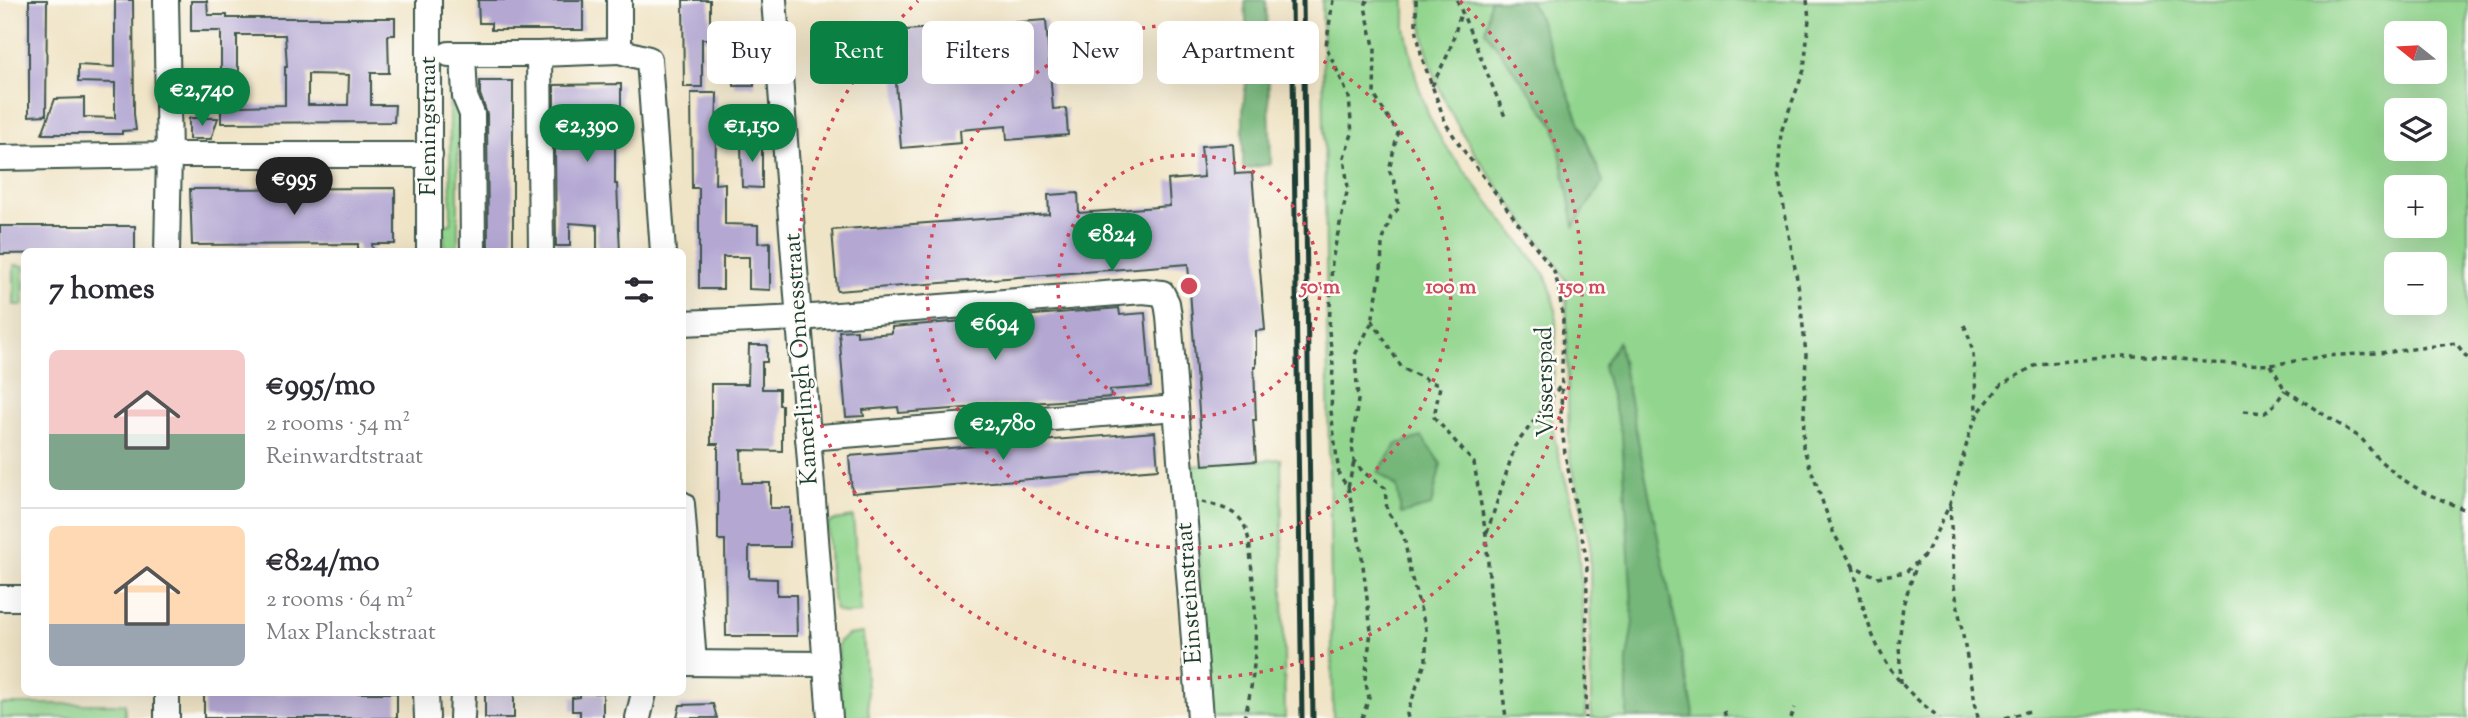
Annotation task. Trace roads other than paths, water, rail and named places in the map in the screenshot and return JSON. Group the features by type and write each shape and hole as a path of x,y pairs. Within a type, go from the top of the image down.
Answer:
{"street":[{"path":"166,0 169,155 167,248"},
{"name":"Flemingstraat","path":"429,0 429,248"},
{"path":"619,0 619,51"},
{"name":"Kamerlingh Onnesstraat","path":"774,0 830,718"},
{"path":"429,54 619,51 649,59 663,248"},
{"name":"Flemingstraat","path":"463,54 465,97 472,114 473,248"},
{"path":"540,54 541,248"},
{"path":"0,158 430,155"},
{"name":"Einsteinstraat","path":"799,318 1157,291 1165,297 1200,718"},
{"path":"686,323 799,318"},
{"path":"808,438 1176,408"},
{"path":"0,598 21,598"},
{"path":"686,610 688,663 825,664"},
{"path":"167,696 167,718"},
{"path":"426,696 427,718"},
{"path":"462,718 463,696"},
{"path":"638,718 643,696"}],"railway":[{"path":"1292,0 1302,718"},
{"path":"1303,0 1313,718"}]}
